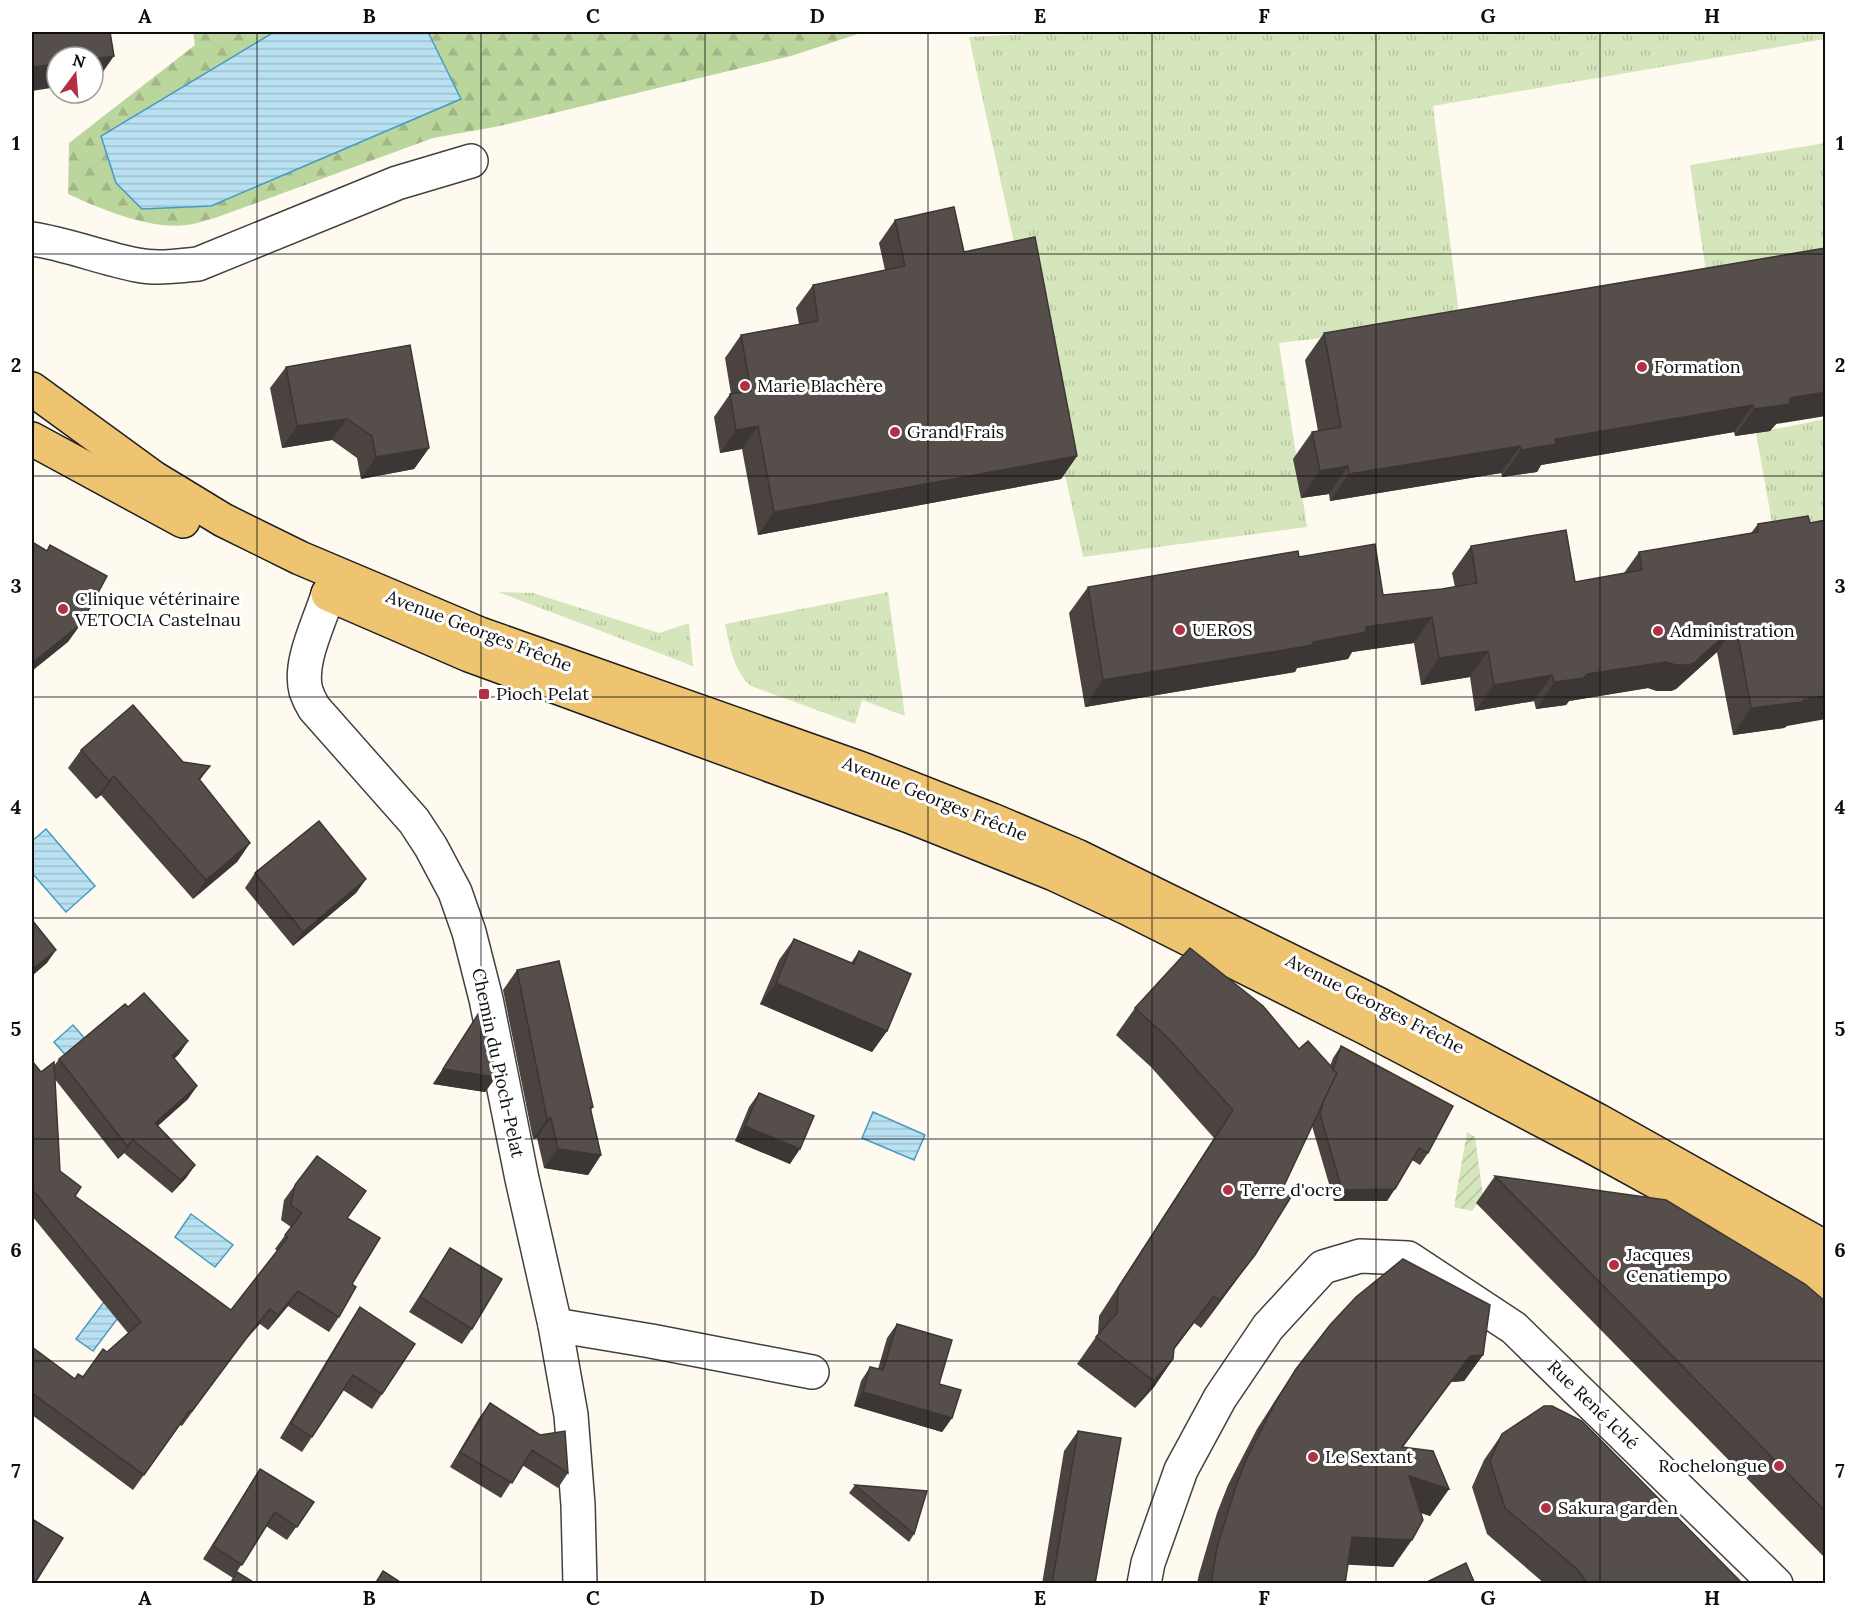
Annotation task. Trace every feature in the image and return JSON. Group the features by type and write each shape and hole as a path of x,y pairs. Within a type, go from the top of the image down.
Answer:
{"main road":[{"name":"Avenue Georges Frêche","path":"32,389 154,478 223,520 300,558 480,634 862,769 1077,856 1407,1019 1598,1120 1826,1248"},
{"name":"Avenue Georges Frêche","path":"32,439 210,536 327,594 469,656 909,816 1054,874 1117,903 1366,1028 1587,1144 1733,1224 1826,1284"}],"street":[{"path":"32,239 53,242 138,266 198,264 397,183 471,161"},
{"name":"Chemin du Pioch-Pelat","path":"327,594 307,655 304,673 306,690 314,708 414,821 454,892 469,932 486,999 522,1179 555,1325 571,1415 578,1505 580,1584"},
{"name":"Rue René Iché","path":"1144,1584 1148,1563 1181,1470 1220,1398 1268,1327 1323,1267 1360,1256 1408,1258 1514,1328 1776,1584"},
{"path":"555,1325 812,1372"}],"green space":[{"path":"193,32 864,32 791,56 500,126 433,138 215,218 190,224 173,226 142,221 110,212 68,194 69,143 195,45"},
{"path":"1063,32 1826,32 1825,39 1433,106 1460,322 1279,343 1307,527 1083,557 969,37"},
{"path":"1825,143 1825,273 1709,292 1690,165"},
{"path":"1825,419 1825,539 1776,545 1756,433"},
{"path":"498,592 533,593 659,633 689,623 693,666"},
{"path":"888,592 905,716 862,700 855,724 751,686 740,673 725,624"},
{"path":"1467,1132 1475,1137 1483,1196 1472,1211 1454,1207"}],"water":[{"path":"274,32 428,32 461,99 211,206 142,209 116,183 101,136"},
{"path":"46,829 95,886 66,912 32,873 32,841"},
{"path":"73,1025 106,1063 86,1078 54,1042"},
{"path":"873,1112 925,1135 914,1160 862,1138"},
{"path":"191,1214 233,1245 215,1267 175,1237"},
{"path":"128,1270 145,1282 93,1351 76,1339"}],"building":[{"path":"32,32 110,32 114,56 105,57 105,45 45,45 45,65 32,67"},
{"name":"Grand Frais","path":"954,207 964,252 1035,237 1077,456 774,512 758,426 736,430 730,394 751,391 741,335 818,321 813,285 905,266 895,220"},
{"name":"Formation","path":"1826,248 1826,392 1790,398 1790,404 1754,409 1753,405 1555,439 1556,444 1521,450 1520,446 1349,474 1348,466 1320,471 1312,432 1341,427 1324,333"},
{"path":"410,345 429,448 376,457 372,436 347,419 297,426 286,367"},
{"path":"1808,516 1810,523 1826,520 1826,696 1805,699 1802,702 1751,708 1736,625 1689,665 1666,662 1587,674 1584,678 1554,682 1552,675 1494,685 1488,651 1439,658 1432,617 1366,627 1366,632 1313,642 1313,645 1103,680 1088,587 1298,551 1299,557 1375,544 1383,595 1442,589 1477,583 1471,546 1566,530 1575,582 1642,570 1639,552 1758,532 1758,524"},
{"path":"32,542 47,551 50,545 107,576 81,624 32,663"},
{"path":"133,705 183,762 210,766 199,779 250,843 206,880 114,776 109,781 81,750"},
{"path":"319,821 366,879 303,932 255,873"},
{"path":"32,920 56,950 32,970"},
{"path":"794,939 854,964 859,951 911,974 887,1031 776,983"},
{"name":"Terre d'ocre","path":"1190,948 1263,1006 1299,1049 1308,1041 1337,1073 1282,1190 1291,1197 1255,1255 1220,1300 1214,1296 1174,1348 1173,1359 1154,1381 1096,1337 1117,1313 1118,1288 1233,1110 1170,1040 1135,1008"},
{"path":"559,961 593,1107 590,1107 601,1155 558,1149 551,1118 547,1119 517,970"},
{"path":"144,993 188,1041 172,1056 197,1086 155,1123 195,1165 181,1180 133,1140 127,1146 59,1059 125,1004 128,1007"},
{"path":"482,1008 496,1077 443,1069"},
{"path":"1341,1046 1453,1106 1428,1153 1419,1148 1395,1189 1342,1190 1320,1114 1337,1073 1333,1070"},
{"path":"32,1061 41,1072 54,1062 60,1171 81,1187 75,1196 231,1310 288,1237 285,1235 302,1213 291,1205 295,1185 317,1156 366,1191 347,1218 380,1238 352,1284 356,1287 339,1317 298,1291 278,1315 270,1309 192,1411 190,1410 144,1475 32,1393 32,1347 75,1379 78,1374 83,1377 103,1349 107,1352 141,1322 32,1189"},
{"path":"759,1093 814,1116 800,1149 745,1126"},
{"name":"Rochelongue","path":"1495,1176 1666,1200 1805,1284 1826,1302 1826,1512"},
{"path":"450,1248 502,1279 472,1329 420,1297"},
{"name":"Le Sextant","path":"1403,1259 1490,1305 1483,1355 1470,1356 1402,1447 1433,1451 1449,1489 1409,1476 1423,1520 1412,1540 1352,1537 1345,1584 1211,1584 1217,1547 1236,1486 1247,1458 1275,1403 1296,1369 1330,1325 1356,1297"},
{"path":"360,1307 415,1344 382,1394 353,1375 312,1437 291,1423"},
{"path":"897,1324 952,1340 939,1384 961,1390 952,1418 863,1392 870,1367 883,1370"},
{"path":"490,1403 540,1435 565,1431 568,1473 532,1450 512,1483 460,1452"},
{"path":"1544,1406 1552,1406 1582,1421 1743,1584 1588,1584 1577,1569 1505,1508 1490,1461 1502,1434"},
{"path":"1078,1431 1121,1438 1095,1584 1052,1584"},
{"path":"260,1469 314,1502 297,1527 275,1512 242,1565 213,1546"},
{"path":"855,1485 927,1491 914,1534"},
{"path":"32,1519 63,1538 36,1581 32,1579"},
{"path":"1466,1563 1475,1584 1423,1584"},
{"path":"383,1571 403,1584 375,1584"},
{"path":"237,1572 256,1584 230,1584"}],"place":[{"name":"Formation","path":"1642,367"},
{"name":"Marie Blachère","path":"745,386"},
{"name":"Grand Frais","path":"895,432"},
{"name":"Clinique vétérinaire VETOCIA Castelnau","path":"63,609"},
{"name":"UEROS","path":"1180,630"},
{"name":"Administration","path":"1658,631"},
{"name":"Pioch Pelat","path":"484,694"},
{"name":"Terre d'ocre","path":"1228,1190"},
{"name":"Jacques Cenatiempo","path":"1614,1265"},
{"name":"Le Sextant","path":"1313,1457"},
{"name":"Rochelongue","path":"1779,1466"},
{"name":"Sakura garden","path":"1546,1508"}]}
